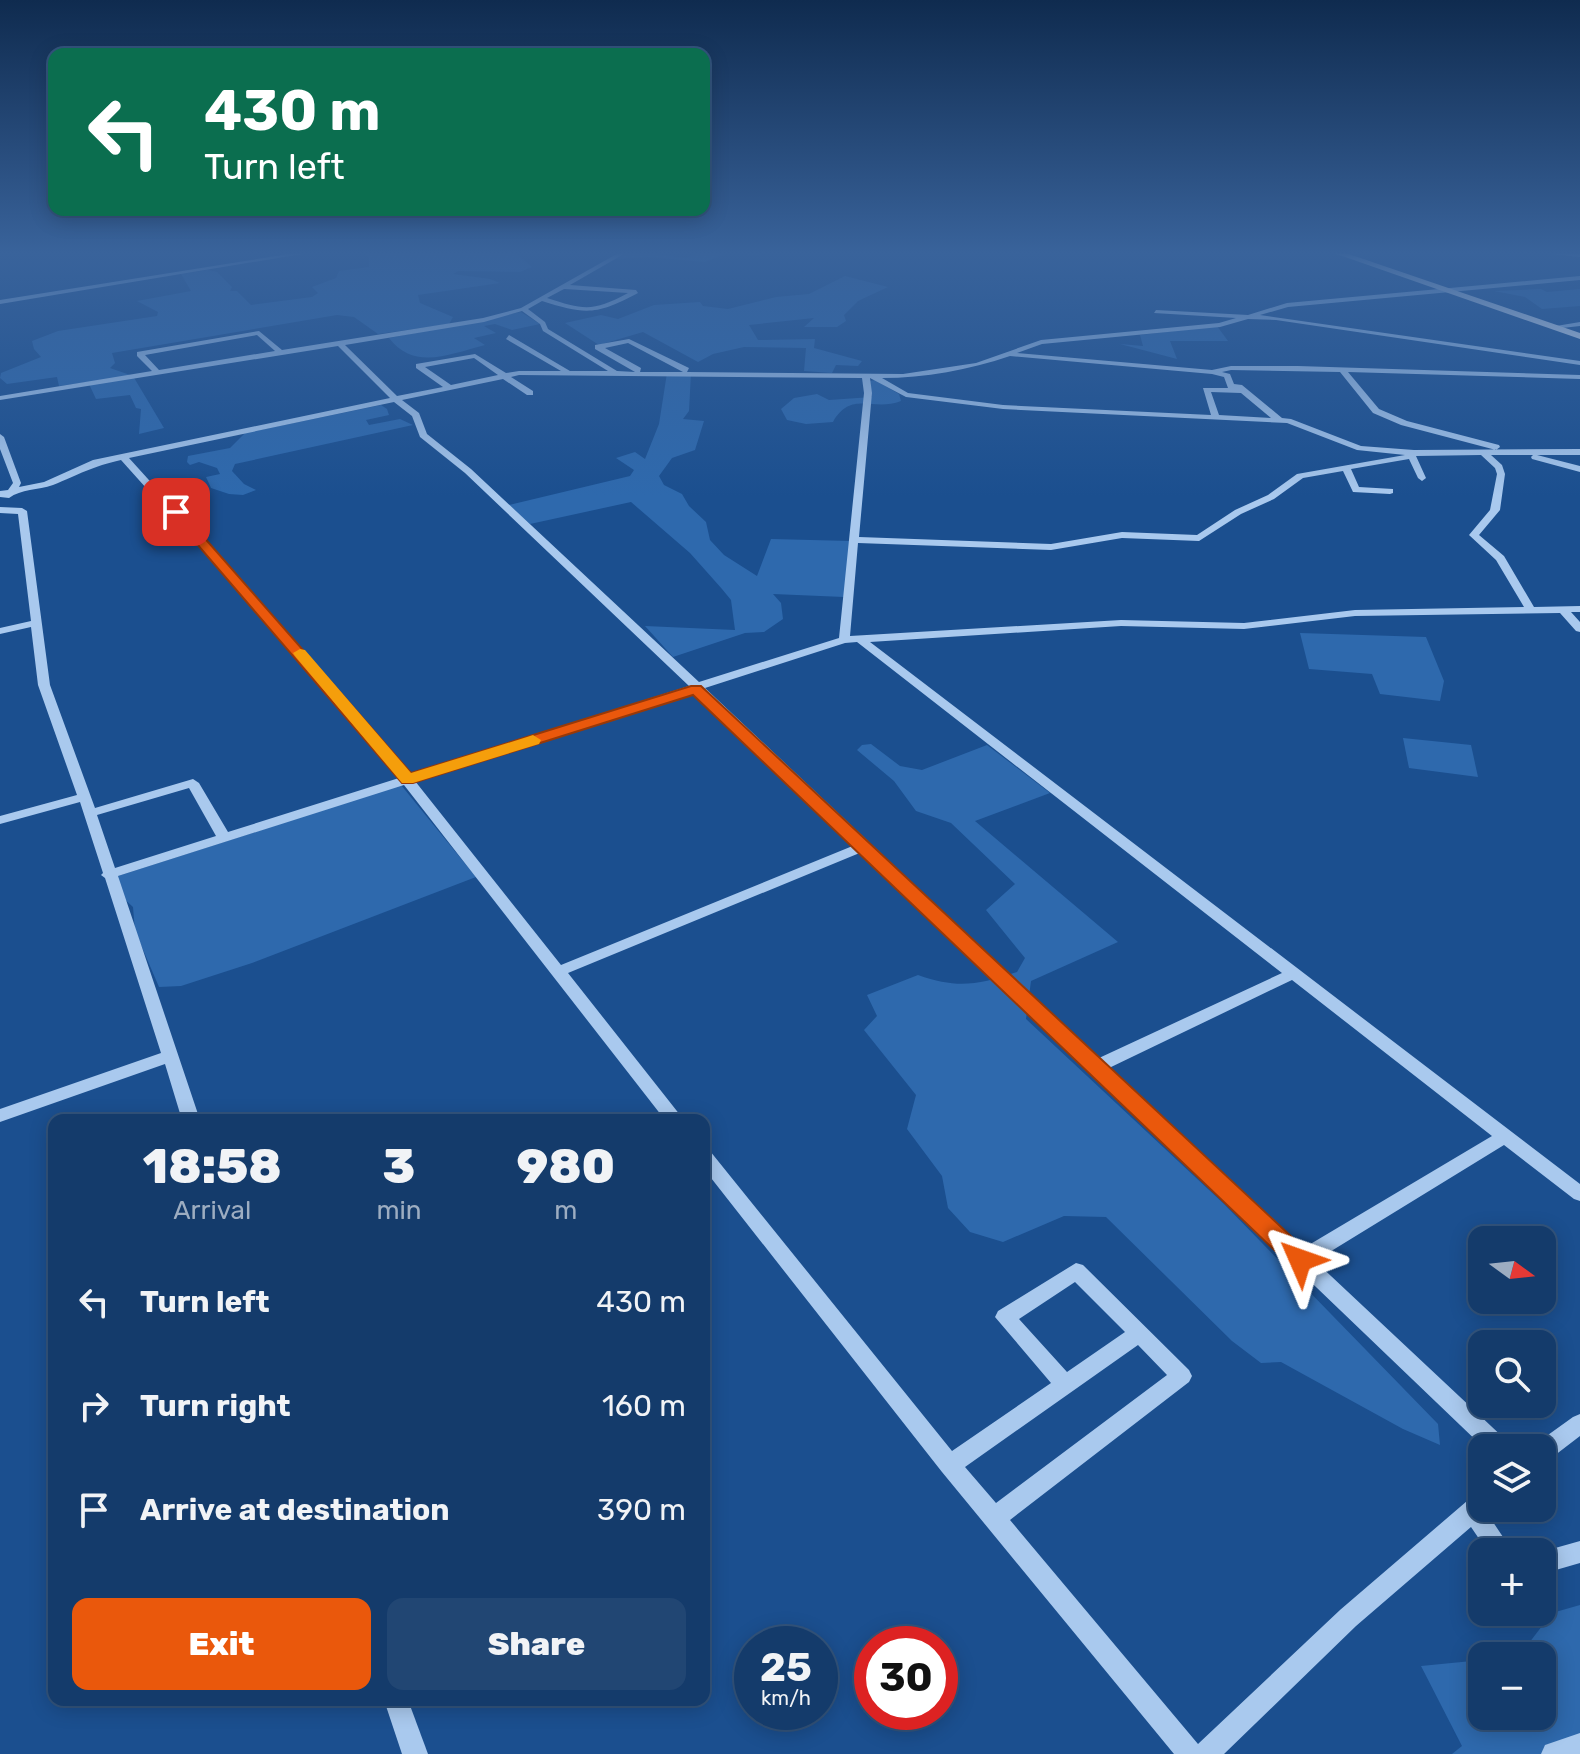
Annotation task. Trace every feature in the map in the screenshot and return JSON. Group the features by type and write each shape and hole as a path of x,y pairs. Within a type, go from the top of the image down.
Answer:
{"street":[{"path":"156,371 140,354 259,333 280,352"},
{"path":"0,398 403,333"},
{"path":"550,333 614,372"},
{"path":"0,494 47,484 93,463 122,456 530,372 690,372 870,378 964,369 1041,342 1137,333"},
{"path":"1371,333 1580,363"},
{"path":"509,337 566,372"},
{"path":"642,372 598,347 629,341 690,372"},
{"path":"339,343 395,399 416,415 423,435 468,471 1484,1434"},
{"path":"198,344 218,362"},
{"path":"1005,354 1212,372 1227,376 1231,386 1243,391 1279,420"},
{"path":"449,387 416,364 475,356 530,393"},
{"path":"1212,372 1231,368 1342,369 1580,377"},
{"path":"1342,369 1376,411 1404,423 1580,469"},
{"path":"870,378 906,395 982,404 1279,420 1312,428 1349,445 1413,454"},
{"path":"851,639 853,540 870,378"},
{"path":"1216,418 1206,390 1243,391"},
{"path":"0,437 17,483 0,507 22,511 44,685 90,813 189,1114"},
{"path":"1483,452 1499,467 1501,474 1495,510 1474,535 1500,558 1531,610"},
{"path":"853,540 1051,547 1122,535 1199,538 1238,512 1271,497 1300,476 1413,454 1580,452"},
{"path":"1413,454 1422,478"},
{"path":"122,456 308,662 407,780 670,1114"},
{"path":"1346,467 1356,490 1390,491"},
{"path":"108,875 851,639 1121,623 1244,626 1346,613 1580,609"},
{"path":"1563,610 1580,629"},
{"path":"0,631 36,623"},
{"path":"851,639 1294,973 1580,1194"},
{"path":"90,813 193,783 224,838"},
{"path":"0,820 83,797"},
{"path":"557,972 864,846"},
{"path":"1096,1067 1294,973"},
{"path":"0,1116 168,1057"},
{"path":"1300,1260 1506,1136"},
{"path":"710,1164 950,1465 1190,1754"},
{"path":"994,1518 1182,1376 1076,1271 1005,1317 1065,1384"},
{"path":"950,1465 1139,1333"},
{"path":"1556,1442 1580,1424"},
{"path":"1206,1754 1348,1618 1468,1516"},
{"path":"1556,1559 1580,1552"},
{"path":"398,1706 415,1754"},
{"path":"1554,1754 1580,1746"}],"shaded area":[{"path":"53,333 231,333 112,353 115,363 110,368 133,376 164,428 139,434 141,409 136,408 130,395 96,399 88,382 59,386 57,377 7,384 0,378 1,373 41,357 32,341"},
{"path":"415,333 496,333 474,338 485,345 433,357 410,354 389,338"},
{"path":"580,333 640,333 599,345"},
{"path":"645,333 754,333 758,340 815,339 814,348 862,361 858,366 836,365 832,373 804,371 806,348 744,347 713,354 698,362"},
{"path":"1222,333 1228,341 1170,341 1177,359 1120,344 1143,346 1140,335"},
{"path":"667,373 691,373 689,411 683,419 704,421 695,450 672,458 659,476 664,485 682,494 689,506 706,522 710,540 724,555 757,576 771,539 851,541 844,597 773,594 781,603 783,619 764,632 745,633 673,657 645,626 735,630 731,600 690,553 631,502 530,524 509,505 630,476 634,470 616,458 635,452 645,459 659,424"},
{"path":"875,380 899,394 901,401 855,404 840,412 833,422 806,424 787,420 781,409 794,398 817,394 829,400 872,397 870,381"},
{"path":"381,405 389,415 366,420 369,425 400,419 413,425 235,464 232,471 244,484 256,490 243,495 211,488 206,477 220,474 217,468 187,462 188,456 230,448 245,433"},
{"path":"1300,633 1426,637 1444,681 1440,701 1380,694 1372,674 1309,669"},
{"path":"1403,738 1471,745 1478,777 1409,768"},
{"path":"871,744 900,766 922,770 987,745 1050,793 975,821 1118,942 1031,981 1026,1019 1224,1204 1438,1424 1440,1445 1403,1429 1281,1362 1261,1363 1232,1341 1106,1217 1064,1216 1003,1242 970,1232 948,1208 942,1176 907,1129 916,1095 864,1030 877,1016 867,995 918,975 968,984 1017,972 1025,958 986,910 1015,884 951,823 916,811 894,781 857,750 862,745"},
{"path":"401,785 476,877 252,963 181,986 159,987 135,931 133,907 120,895 118,876"},
{"path":"1580,1605 1580,1754 1452,1754 1462,1746 1421,1666 1468,1661 1468,1730 1556,1730 1556,1642 1530,1642 1542,1626 1556,1626 1556,1612"}],"slow traffic":[{"path":"300,653 407,780 533,740"}],"route":[{"path":"176,512 407,780 696,689 1300,1260"}]}
